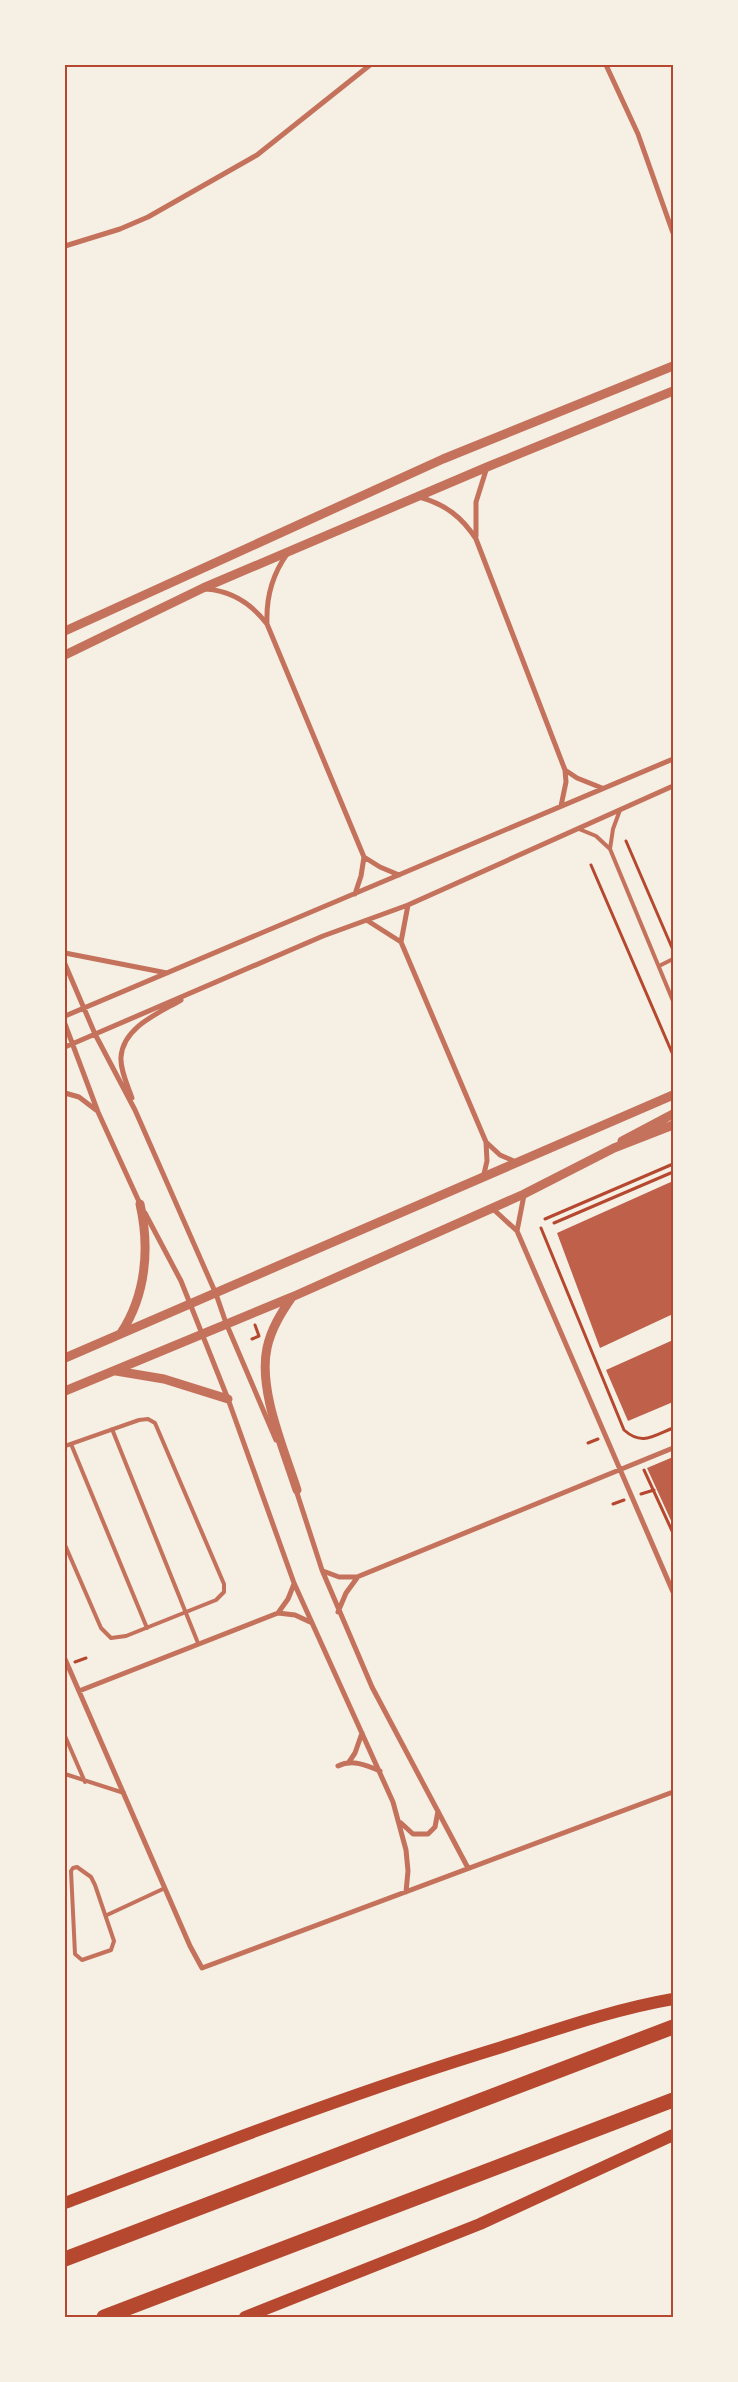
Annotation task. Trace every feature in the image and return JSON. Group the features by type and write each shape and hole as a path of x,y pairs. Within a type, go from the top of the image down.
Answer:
{"highway":[{"path":"65,2259 673,2027"},
{"path":"104,2317 673,2100"}],"main road":[{"path":"65,2203 276,2122 390,2082 548,2032 673,1999"},
{"path":"245,2317 480,2224 673,2135"}],"street":[{"path":"65,246 120,229 148,216 257,155 370,65"},
{"path":"606,65 638,134 673,233"},
{"path":"65,631 443,459 672,365"},
{"path":"65,655 203,588 487,466 673,392"},
{"path":"476,540 476,502 487,466"},
{"path":"416,497 429,500 451,511 461,519 476,540 565,770 566,782 561,806"},
{"path":"267,624 268,598 271,586 289,552"},
{"path":"203,588 215,589 239,598 259,614 267,624 364,856 380,867 399,875"},
{"path":"65,1016 673,758"},
{"path":"565,770 583,781 603,788"},
{"path":"65,1047 323,936 368,921 408,904 673,786"},
{"path":"355,894 364,856"},
{"path":"408,904 401,942 486,1142 486,1161 483,1178"},
{"path":"368,921 401,942"},
{"path":"65,953 167,973"},
{"path":"65,964 94,1034 135,1110 216,1294 226,1323 296,1490"},
{"path":"135,1110 122,1067 121,1057 124,1045 136,1028 194,991"},
{"path":"65,1024 98,1112 140,1204 181,1281 228,1399 294,1583 310,1622 380,1771 399,1820 407,1864 406,1892"},
{"path":"65,1093 79,1098 98,1112"},
{"path":"65,1358 518,1164 673,1095"},
{"path":"614,1148 631,1135 673,1114"},
{"path":"65,1391 292,1297 524,1194 614,1148 673,1125"},
{"path":"486,1142 500,1155 518,1164"},
{"path":"517,1231 524,1194"},
{"path":"120,1334 134,1312 144,1272 146,1237 140,1204"},
{"path":"491,1208 517,1231 673,1592"},
{"path":"292,1297 273,1330 264,1366 265,1386 296,1490 338,1612 388,1720 468,1868"},
{"path":"113,1371 164,1379 228,1399"},
{"path":"322,1570 339,1577 357,1577 673,1448"},
{"path":"338,1612 346,1593 357,1577"},
{"path":"278,1613 288,1599 294,1583"},
{"path":"79,1691 278,1613 295,1615 310,1622"},
{"path":"65,1658 164,1888 202,1968 673,1792"},
{"path":"349,1762 355,1753 362,1733"},
{"path":"338,1766 349,1762 360,1763 380,1771"},
{"path":"399,1820 413,1834 428,1834 435,1827 438,1810"}],"lane":[{"path":"610,849 613,829 620,810"},
{"path":"579,829 596,836 610,849 673,1001"},
{"path":"659,966 673,959"},
{"path":"65,1446 143,1419 152,1420 158,1426 224,1584 224,1592 220,1598 116,1639 103,1632 65,1545"},
{"path":"112,1430 198,1643"},
{"path":"71,1444 147,1628"},
{"path":"65,1736 85,1782"},
{"path":"65,1774 124,1793"},
{"path":"78,1867 93,1881 107,1915 114,1941 113,1948 108,1952 79,1959 74,1954 71,1872 73,1868 78,1867"},
{"path":"107,1915 164,1888"}],"path":[{"path":"626,841 673,950"},
{"path":"592,865 673,1054"},
{"path":"545,1219 673,1164"},
{"path":"554,1223 673,1172"},
{"path":"542,1228 624,1430 633,1438 642,1440 673,1428"},
{"path":"642,1466 671,1524 673,1533"}],"building":[{"path":"673,1181 673,1314 600,1348 557,1233"},
{"path":"673,1340 673,1402 628,1421 606,1370"},
{"path":"673,1457 673,1525 647,1468"}]}
